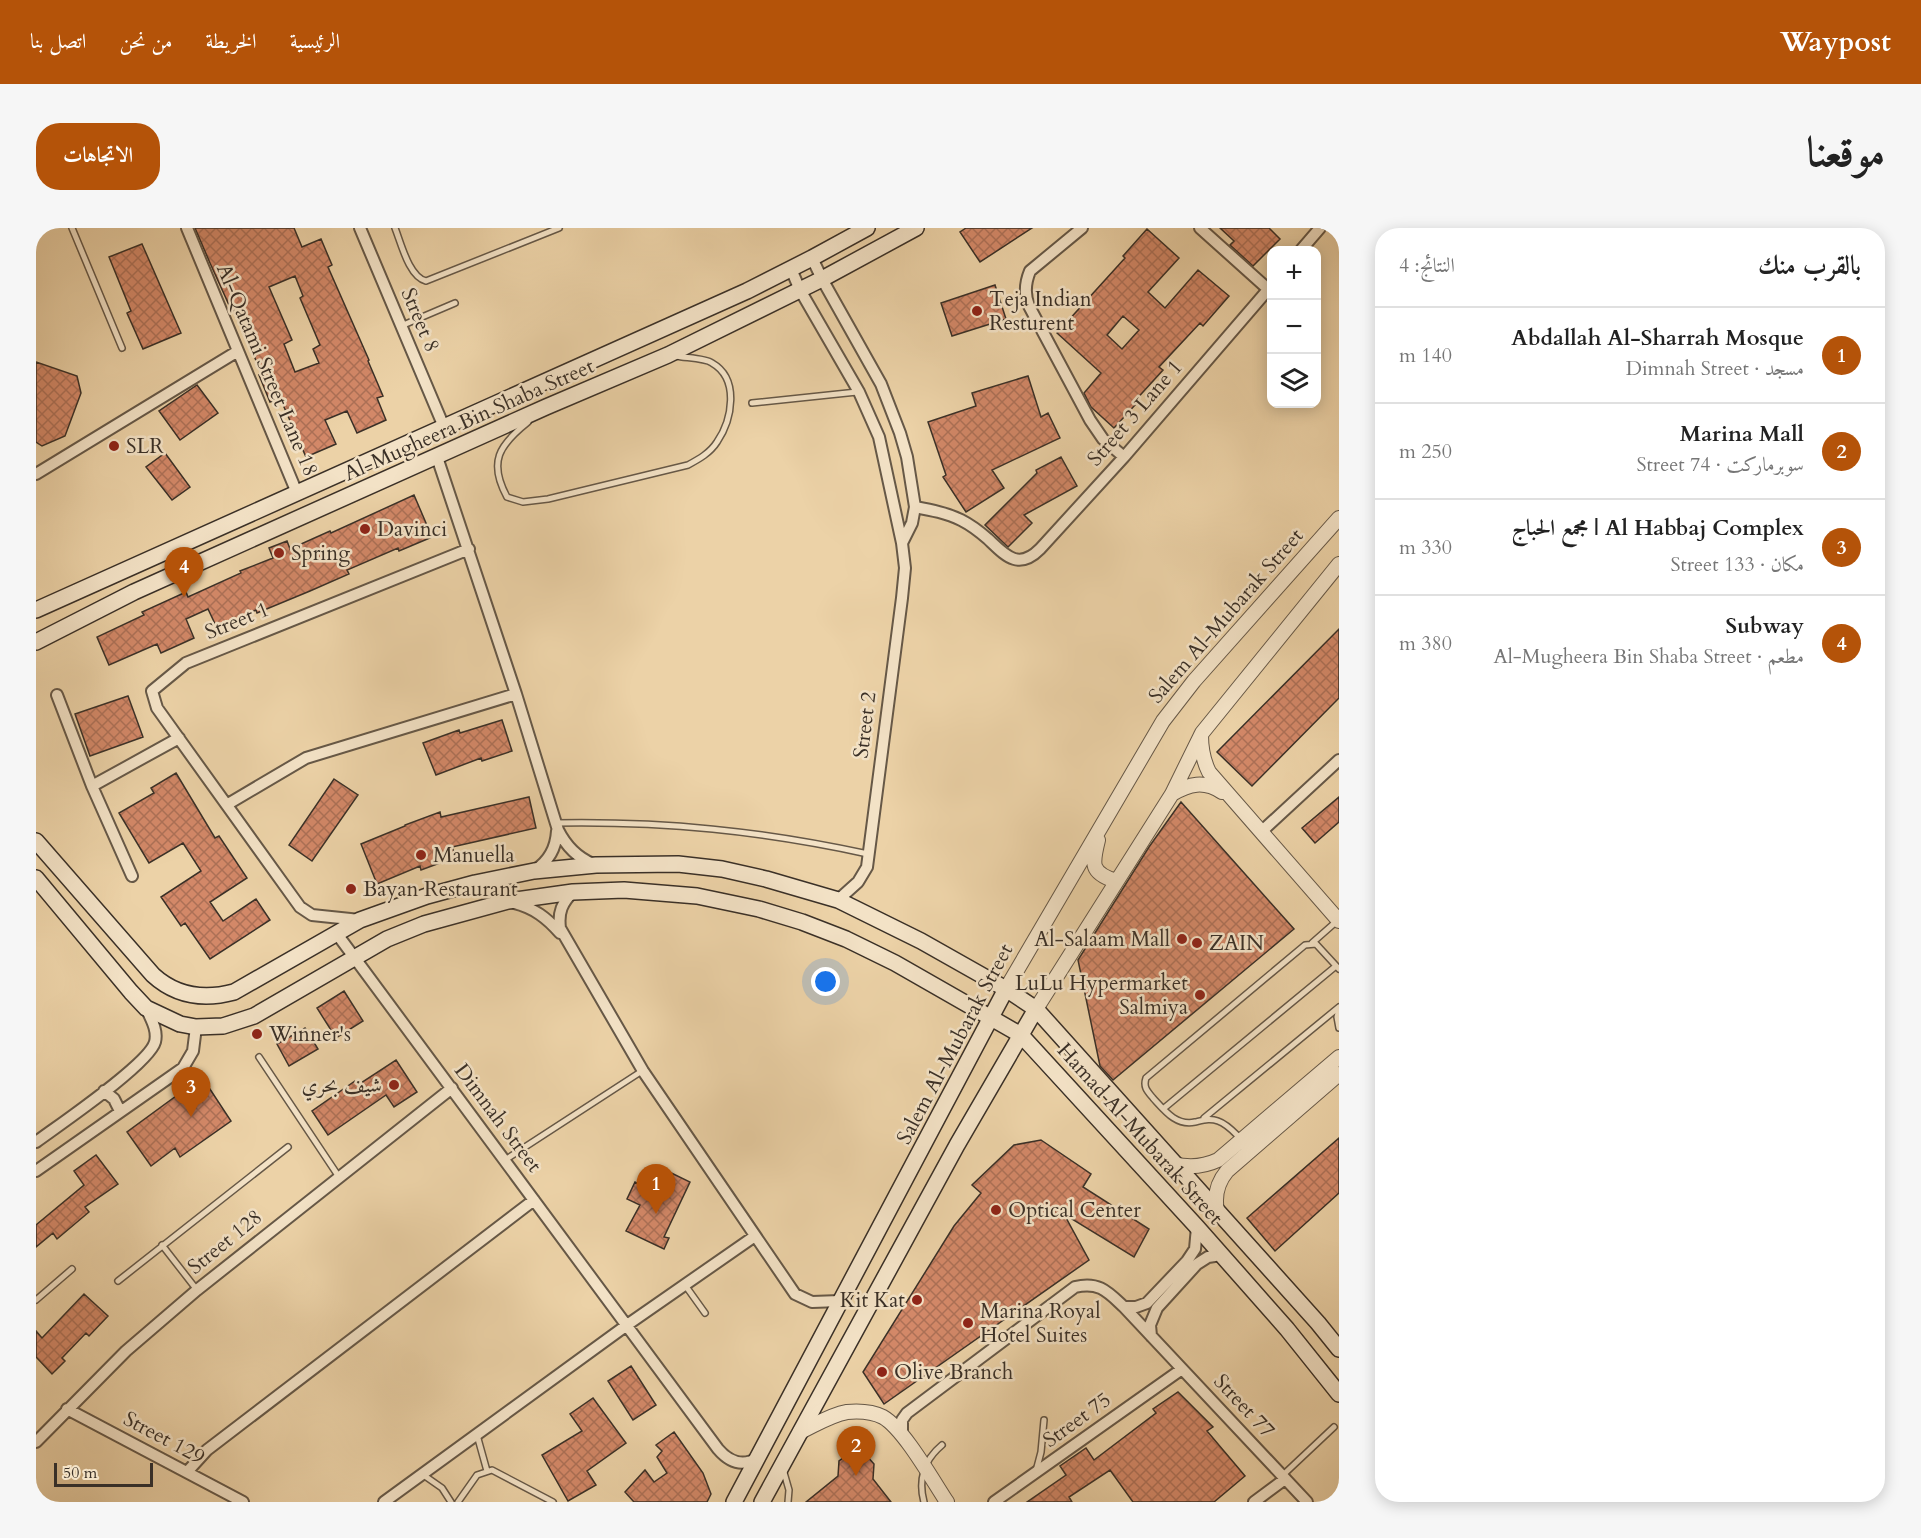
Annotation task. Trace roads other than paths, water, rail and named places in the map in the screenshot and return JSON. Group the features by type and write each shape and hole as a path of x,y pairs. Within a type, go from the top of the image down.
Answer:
{"main road":[{"name":"Al-Mugheera Bin Shaba Street","path":"36,610 747,291 867,228"},
{"name":"Al-Mugheera Bin Shaba Street","path":"42,638 134,592 546,407 668,355 822,279 916,228"},
{"path":"36,651 42,638"},
{"name":"Hamad Al-Mubarak Street","path":"36,841 145,967 162,982 184,993 206,997 234,992 360,920 427,896 534,871 596,865 678,864 722,869 838,900 921,941 1006,989 1036,1009 1339,1349"},
{"name":"Hamad Al-Mubarak Street","path":"38,881 146,1008 180,1024 196,1027 224,1026 254,1016 387,939 424,924 508,901 573,892 624,890 697,897 759,909 846,939 895,963 1021,1035 1197,1227 1287,1329 1339,1394"},
{"name":"Salem Al-Mubarak Street","path":"735,1502 1006,989"},
{"path":"762,1502 957,1146 1036,1009"},
{"path":"935,1126 949,1128 956,1136 957,1146"},
{"path":"1318,1323 1339,1334"}],"street":[{"name":"Al-Qatami Street Lane 18","path":"187,228 297,493"},
{"name":"Street 8","path":"360,228 444,427"},
{"path":"1082,228 1030,271 1025,293 1029,306 1090,420 1103,439 1124,457"},
{"path":"1200,228 1267,284"},
{"path":"1304,246 1320,228"},
{"name":"Street 2","path":"812,258 881,384 907,457 915,507 912,523 902,543"},
{"name":"Street 2","path":"791,268 800,290 859,392 879,437 905,567 867,867 864,875 838,900"},
{"name":"Street 3 Lane 1","path":"915,507 949,514 959,519 978,531 1007,557 1022,560 1036,553 1124,457 1267,290"},
{"path":"36,474 238,351"},
{"path":"437,457 516,694 556,827 562,840 577,855 596,865"},
{"name":"Salem Al-Mubarak Street","path":"1006,989 1163,720 1194,681 1339,518"},
{"name":"Street 1","path":"360,920 312,915 305,911 157,708 152,691 186,663 469,549"},
{"path":"1036,1009 1172,794 1202,733 1339,564"},
{"path":"228,804 306,759 516,694"},
{"path":"57,695 92,786 132,876"},
{"path":"1202,733 1201,747 1209,772 1339,921"},
{"path":"92,786 179,738"},
{"path":"1261,832 1339,759"},
{"path":"1172,794 1184,786 1199,784 1213,786 1226,794"},
{"path":"1102,823 1094,855 1094,866 1100,874 1116,881"},
{"path":"534,871 549,857 555,844 556,827"},
{"path":"573,892 561,908 560,928 643,1071 795,1294 812,1302 840,1301"},
{"path":"508,901 525,905 540,913 564,938"},
{"name":"Dimnah Street","path":"338,933 723,1455 740,1463 758,1458"},
{"path":"36,1142 151,1052 156,1041 156,1030 146,1008"},
{"path":"36,1171 183,1068 193,1051 196,1027"},
{"path":"1217,1211 1216,1193 1220,1181 1246,1145 1339,1057"},
{"path":"1174,1164 1192,1167 1210,1164 1246,1145 1339,1074"},
{"name":"Street 128","path":"36,1442 126,1351 197,1290 452,1088"},
{"path":"104,1091 114,1099 120,1111"},
{"path":"187,1472 207,1450 534,1200"},
{"path":"1124,1308 1147,1303 1180,1269 1195,1249 1197,1227"},
{"path":"384,1502 627,1325 755,1236"},
{"path":"1151,1337 1151,1319 1157,1308 1197,1264 1208,1257 1221,1255"},
{"name":"Street 77","path":"902,1435 902,1420 907,1413 1075,1287 1086,1284 1098,1286 1111,1295 1307,1502"},
{"name":"Street 75","path":"994,1502 1182,1369"},
{"name":"Street 129","path":"67,1409 243,1502"},
{"path":"800,1432 836,1416 860,1412 883,1417 902,1435 947,1502"},
{"path":"1254,1502 1284,1478"}],"lane":[{"path":"72,228 122,348"},
{"path":"395,228 413,271 418,278 426,281 559,228"},
{"path":"401,326 455,303"},
{"path":"546,407 515,432 500,450 497,469 507,497 523,502 548,499 688,465 707,453 717,443 731,409 730,391 724,373 712,362 668,355"},
{"path":"752,403 859,392"},
{"path":"556,827 638,823 720,828 795,839 868,854"},
{"path":"1246,1145 1221,1122 1202,1119 1190,1122 1178,1120 1163,1109 1145,1088 1145,1081 1148,1075 1302,947 1312,943 1339,921"},
{"path":"1163,1109 1338,968 1319,946 1312,943"},
{"path":"1202,1119 1339,1009"},
{"path":"1339,1009 1337,1017 1339,1028"},
{"path":"259,1057 339,1177"},
{"path":"505,1160 643,1071"},
{"path":"118,1281 288,1147"},
{"path":"162,1245 197,1290"},
{"path":"36,1300 72,1269"},
{"path":"685,1285 705,1313"},
{"path":"1035,1473 1041,1452 1044,1420"},
{"path":"1284,1478 1334,1427"},
{"path":"477,1434 487,1471"},
{"path":"924,1502 921,1487 925,1468 931,1455 942,1444"},
{"path":"781,1466 789,1490 788,1502"},
{"path":"458,1502 473,1479 487,1471 498,1472 553,1502"},
{"path":"422,1474 442,1488 451,1502"}],"place":[{"name":"Teja Indian Resturent","path":"977,311"},
{"name":"SLR","path":"114,446"},
{"name":"Davinci","path":"365,529"},
{"name":"Spring","path":"279,553"},
{"name":"Subway","path":"184,597"},
{"name":"Manuella","path":"421,855"},
{"name":"Bayan Restaurant","path":"351,889"},
{"name":"Al-Salaam Mall","path":"1182,939"},
{"name":"ZAIN","path":"1197,943"},
{"name":"LuLu Hypermarket Salmiya","path":"1200,995"},
{"name":"Winner's","path":"257,1034"},
{"name":"شيف بحري","path":"394,1085"},
{"name":"Al Habbaj Complex | مجمع الحباج","path":"191,1117"},
{"name":"Optical Center","path":"996,1210"},
{"name":"Abdallah Al-Sharrah Mosque","path":"656,1214"},
{"name":"Kit Kat","path":"917,1300"},
{"name":"Marina Royal Hotel Suites","path":"968,1323"},
{"name":"Olive Branch","path":"882,1372"},
{"name":"Marina Mall","path":"856,1476"}]}
